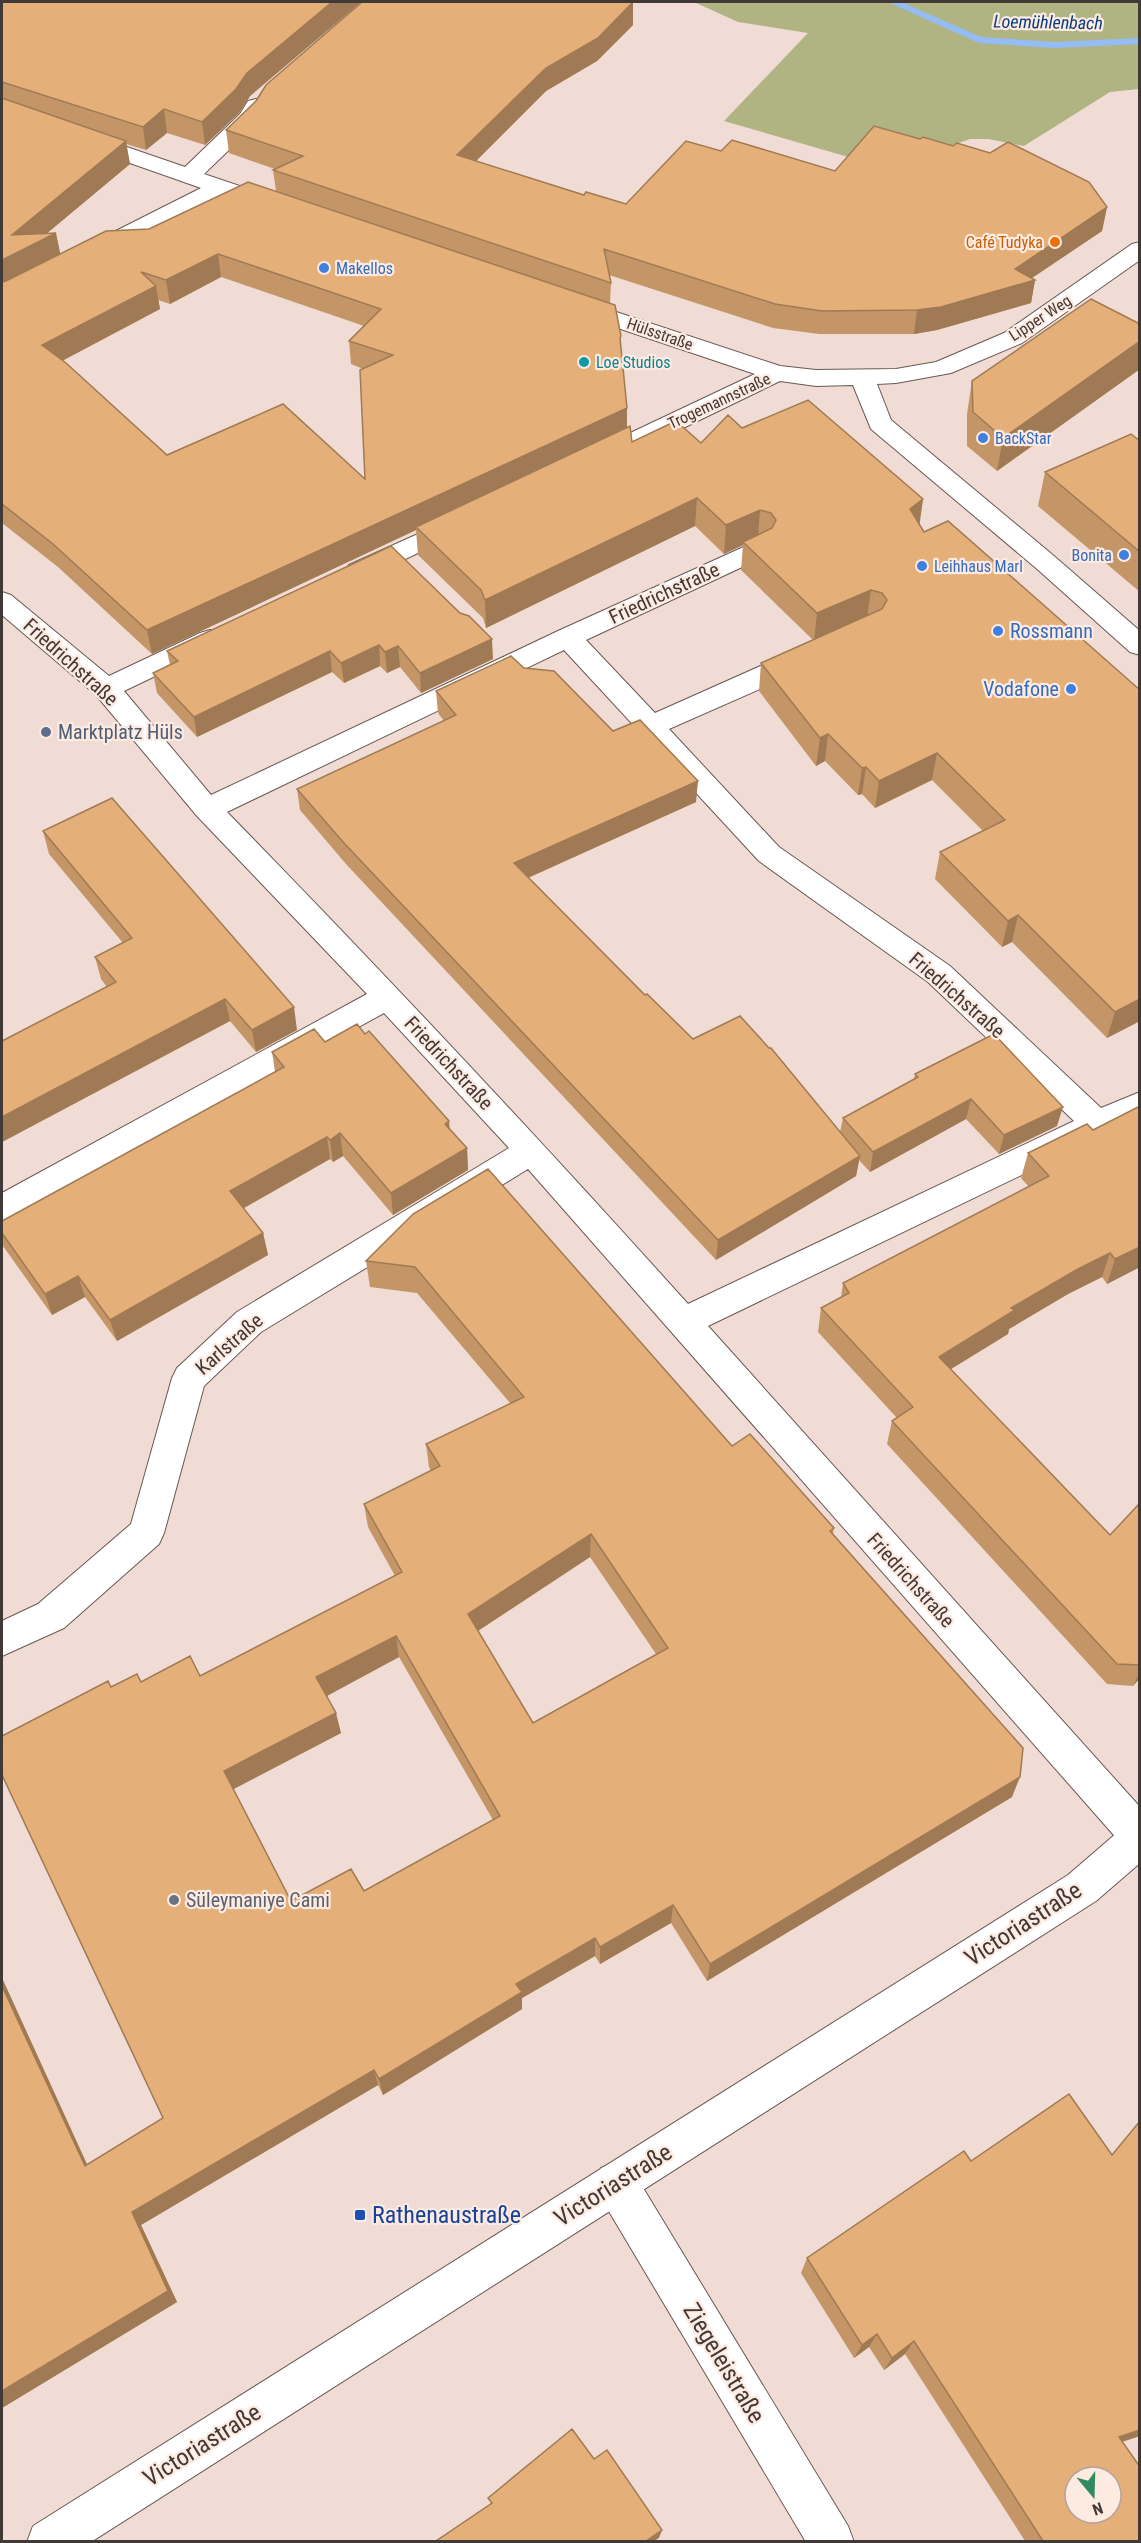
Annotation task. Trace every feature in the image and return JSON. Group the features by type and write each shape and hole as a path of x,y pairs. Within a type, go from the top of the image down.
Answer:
{"street":[{"path":"189,176 249,118 267,95"},
{"path":"2,111 300,214"},
{"path":"73,262 220,187"},
{"name":"Lipper Weg","path":"896,376 942,368 1013,338 1140,249"},
{"path":"1116,267 1140,277"},
{"name":"Hülsstraße","path":"550,297 777,374 816,378 896,376"},
{"name":"Trogemannstraße","path":"608,453 777,374"},
{"path":"863,378 880,424 1045,562 1140,646"},
{"path":"332,583 405,561 481,513"},
{"name":"Friedrichstraße","path":"207,809 568,636 759,549"},
{"name":"Friedrichstraße","path":"2,600 106,688 207,809 388,997 531,1151 1140,1837"},
{"path":"106,688 235,628"},
{"name":"Friedrichstraße","path":"568,636 770,854 939,974 1098,1125"},
{"path":"492,644 512,663"},
{"path":"652,725 825,648"},
{"path":"2,1208 388,997"},
{"path":"682,1323 1140,1104"},
{"name":"Karlstraße","path":"2,1640 51,1616 146,1533 189,1378 249,1322 531,1151"},
{"name":"Victoriastraße","path":"49,2541 1082,1888 1140,1837"},
{"name":"Ziegeleistraße","path":"616,2183 832,2541"}],"green space":[{"path":"694,2 1139,2 1139,89 1110,92 1024,146 988,139 970,139 925,155 855,159 724,121 808,33 738,22"}],"building":[{"path":"2,2 332,2 247,73 236,89 202,122 164,109 143,127 2,82"},
{"path":"362,2 633,2 598,38 546,68 457,155 584,195 586,192 626,204 686,141 721,151 732,140 835,171 874,126 953,146 957,143 990,153 1008,142 1089,182 1107,207 1015,269 1035,280 941,307 917,310 822,311 775,304 604,249 611,283 273,170 303,156 226,130 256,101 266,85"},
{"path":"2,98 126,141 12,235 56,233 2,260"},
{"path":"248,182 615,305 621,336 627,408 147,630 53,544 2,504 2,282 106,231 149,229","holes":["218,254 381,309 349,341 393,355 360,370 365,479 283,404 167,455 66,363 42,345 156,286 141,272 166,280"]},
{"path":"1091,299 1140,324 1140,341 1003,438 973,412 972,381"},
{"path":"808,400 923,499 910,509 924,532 948,521 1140,690 1140,999 1115,1012 1018,915 1008,921 940,852 1005,820 937,753 879,781 866,767 862,768 828,734 820,738 761,663 882,609 887,600 882,593 871,590 817,613 743,542 772,528 776,520 771,513 760,510 726,525 697,498 485,600 481,590 416,527 630,426 632,442 676,421 701,443 728,415 742,428"},
{"path":"1131,434 1140,441 1140,552 1045,472"},
{"path":"391,546 460,613 469,616 492,639 420,673 398,646 385,652 379,645 341,663 330,651 194,717 153,673 178,661 167,651"},
{"path":"511,656 524,668 554,671 613,731 640,720 698,781 514,863 645,995 647,994 693,1039 740,1016 771,1048 860,1156 718,1240 344,843 297,789 456,715 436,691"},
{"path":"112,798 294,1007 252,1030 225,999 2,1117 2,1041 116,982 95,957 132,938 43,831"},
{"path":"357,1024 365,1034 369,1031 449,1121 445,1124 467,1148 391,1193 340,1133 330,1140 327,1137 230,1191 263,1233 110,1320 78,1276 45,1294 2,1233 2,1221 284,1067 272,1052 314,1029 325,1042"},
{"path":"994,1034 1063,1107 1004,1135 971,1099 873,1152 843,1118 918,1077 915,1074"},
{"path":"1140,1106 1140,1247 1115,1259 1110,1253 1076,1270 1011,1308 1015,1310 939,1357 1110,1535 1140,1503 1140,1665 1117,1664 892,1421 913,1407 821,1308 849,1293 843,1283 1049,1176 1028,1153 1087,1124 1093,1130"},
{"path":"488,1169 732,1446 750,1434 834,1528 830,1531 1023,1748 1020,1777 710,1964 673,1905 600,1947 595,1938 516,1984 522,1992 379,2079 374,2070 132,2212 168,2291 2,2391 2,1986 85,2166 163,2118 2,1775 2,1736 108,1681 111,1687 137,1674 141,1682 190,1656 200,1676 402,1572 364,1504 440,1466 426,1444 524,1397 415,1267 366,1261 413,1214","holes":["591,1534 668,1648 533,1723 468,1614","396,1636 500,1816 364,1891 351,1869 291,1901 224,1771 336,1713 316,1677"]},
{"path":"1069,2094 1112,2155 1140,2121 1140,2430 1119,2437 1140,2467 1140,2541 1043,2541 914,2341 892,2358 877,2334 862,2345 807,2258 964,2151 971,2161"},
{"path":"572,2429 594,2459 607,2450 662,2530 646,2541 436,2541 492,2503 488,2498"}],"waterway":[{"name":"Loemühlenbach","path":"893,2 979,40 1054,45 1140,41"}],"place":[{"name":"Café Tudyka","path":"1055,242"},
{"name":"Makellos","path":"324,268"},
{"name":"Loe Studios","path":"584,362"},
{"name":"BackStar","path":"983,438"},
{"name":"Bonita","path":"1124,555"},
{"name":"Leihhaus Marl","path":"922,566"},
{"name":"Rossmann","path":"998,631"},
{"name":"Vodafone","path":"1071,689"},
{"name":"Marktplatz Hüls","path":"46,732"},
{"name":"Süleymaniye Cami","path":"174,1900"},
{"name":"Rathenaustraße","path":"360,2215"}]}
